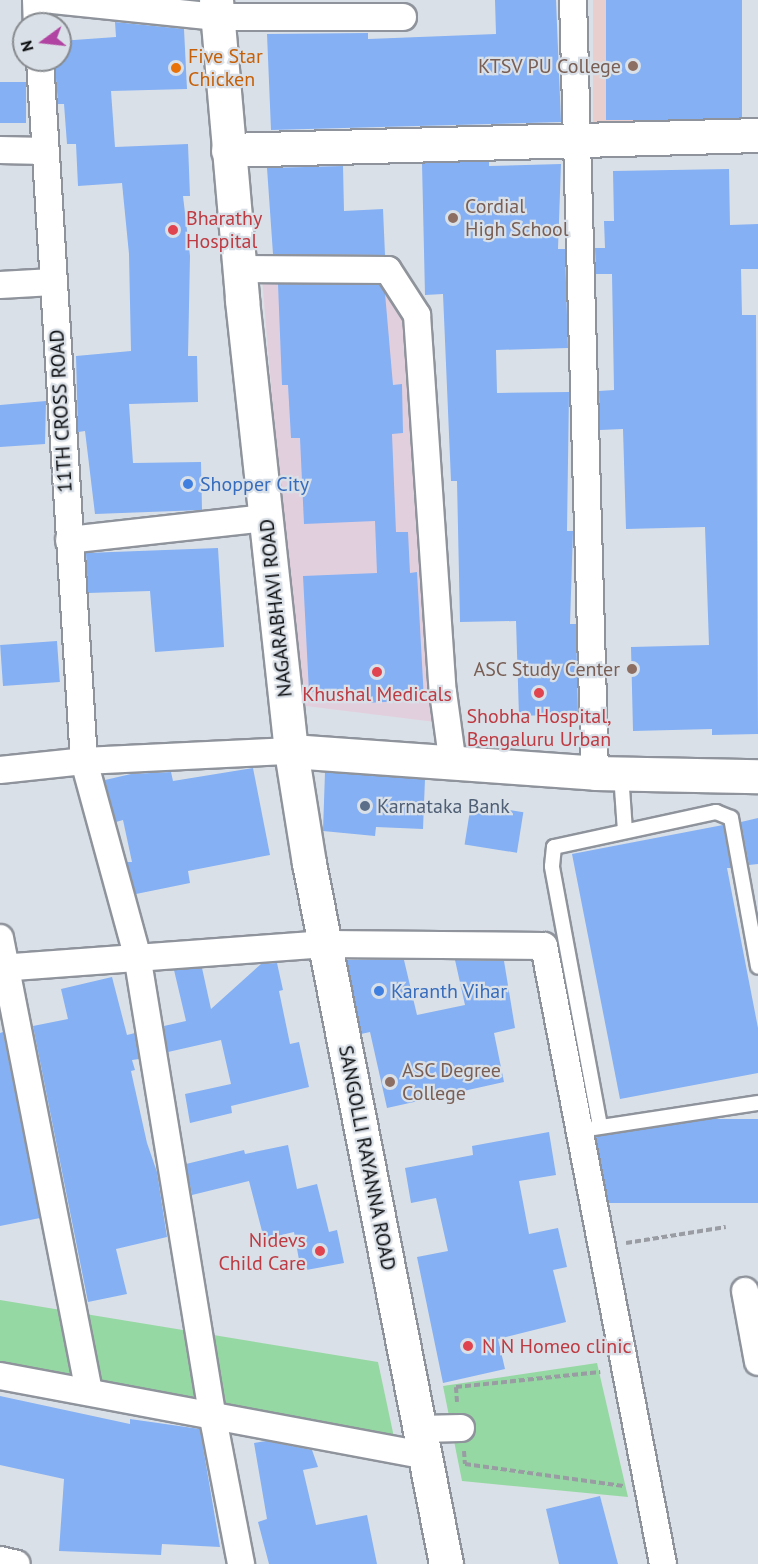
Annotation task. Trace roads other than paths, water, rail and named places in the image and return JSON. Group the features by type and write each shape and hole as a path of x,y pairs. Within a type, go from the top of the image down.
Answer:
{"street":[{"path":"53,0 403,17"},
{"path":"573,0 608,774"},
{"name":"NAGARABHAVI ROAD","path":"217,9 228,150 291,751"},
{"name":"11TH CROSS ROAD","path":"41,72 84,761 137,955 212,1413 241,1564"},
{"path":"228,150 580,142 758,135"},
{"path":"0,150 45,151"},
{"path":"240,269 388,270 417,315 443,692 453,765"},
{"path":"0,285 53,282"},
{"path":"69,540 266,518"},
{"path":"0,770 84,761 291,751 453,765 608,774 758,776"},
{"name":"SANGOLLI RAYANNA ROAD","path":"291,751 446,1564"},
{"path":"0,938 3,968 88,1390"},
{"path":"3,968 137,955 326,944 544,946 590,1128 603,1246 663,1564"},
{"path":"745,1291 758,1362"},
{"path":"0,1376 212,1413 423,1442 461,1428"},
{"path":"0,1560 17,1564"}],"lane":[{"path":"608,774 625,831"},
{"path":"758,967 730,818 716,812 554,847 552,866 590,1128 758,1103"}],"place":[{"name":"KTSV PU College","path":"633,66"},
{"name":"Five Star Chicken","path":"176,68"},
{"name":"Cordial High School","path":"453,218"},
{"name":"Bharathy Hospital","path":"173,230"},
{"name":"Shopper City","path":"188,484"},
{"name":"ASC Study Center","path":"632,669"},
{"name":"Khushal Medicals","path":"377,672"},
{"name":"Shobha Hospital, Bengaluru Urban","path":"539,693"},
{"name":"Karnataka Bank","path":"365,806"},
{"name":"Karanth Vihar","path":"379,991"},
{"name":"ASC Degree College","path":"390,1082"},
{"name":"Nidevs Child Care","path":"320,1251"},
{"name":"N N Homeo clinic","path":"468,1346"}]}
